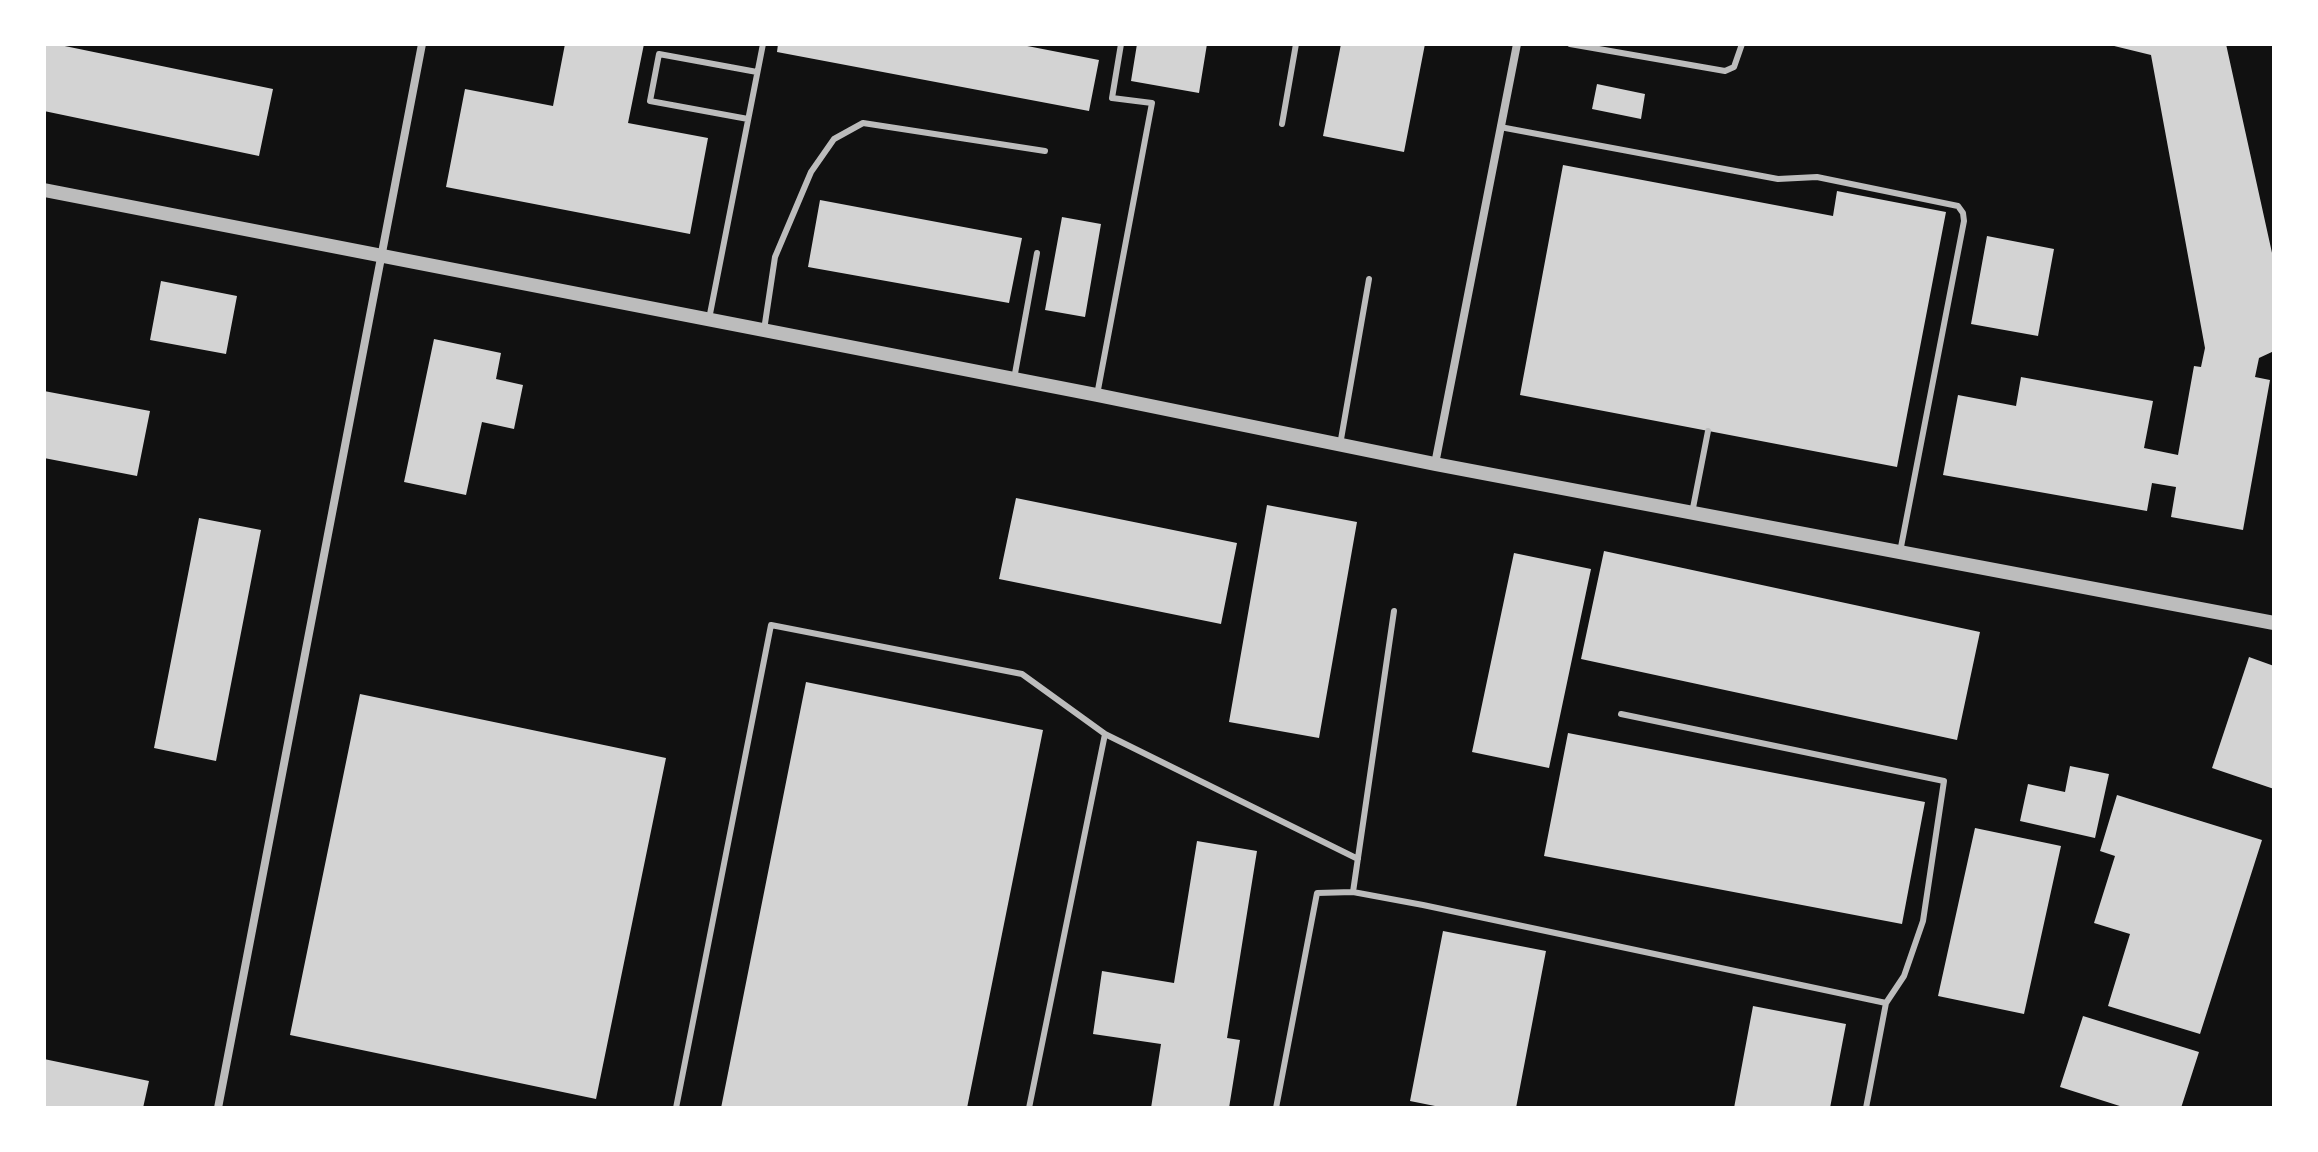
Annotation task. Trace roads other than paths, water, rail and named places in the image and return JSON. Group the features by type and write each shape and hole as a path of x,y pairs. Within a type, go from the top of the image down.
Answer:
{"street":[{"path":"218,1108 422,44"},
{"path":"1435,464 1517,44"},
{"path":"44,190 1435,464 2274,623"}],"lane":[{"path":"709,319 763,44"},
{"path":"1097,395 1152,103 1112,98 1121,44"},
{"path":"1282,124 1296,44"},
{"path":"1570,44 1714,71 1734,67 1742,44"},
{"path":"748,119 650,101 659,54 757,72"},
{"path":"764,330 775,257 811,172 834,139 863,123 1045,151"},
{"path":"1500,127 1778,179 1817,177 1958,206 1964,221 1900,552"},
{"path":"1014,379 1037,253"},
{"path":"1340,445 1369,279"},
{"path":"1692,513 1708,431"},
{"path":"1353,892 1394,611"},
{"path":"676,1108 771,625 1022,674 1105,734 1358,859"},
{"path":"1621,714 1944,781 1923,921 1904,976 1886,1003 1866,1108"},
{"path":"1029,1108 1105,734"},
{"path":"1276,1108 1317,893 1353,892 1886,1003"}]}
